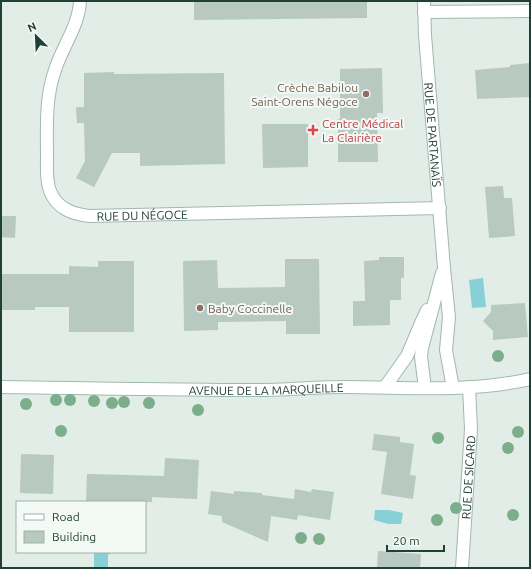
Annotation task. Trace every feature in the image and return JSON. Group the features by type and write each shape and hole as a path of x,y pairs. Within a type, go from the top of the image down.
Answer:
{"street":[{"name":"RUE DU NÉGOCE","path":"80,1 77,17 55,68 47,104 47,177 50,192 64,209 75,214 89,216 440,208"},
{"name":"RUE DE PARTANAÏS","path":"424,6 449,317 446,350 453,388"},
{"path":"424,6 530,11"},
{"name":"RUE DE PARTANAÏS","path":"425,388 421,357 436,293 444,268"},
{"name":"RUE DE PARTANAÏS","path":"385,387 407,356 436,293"},
{"name":"AVENUE DE LA MARQUEILLE","path":"1,387 250,390 345,387 453,388 511,383 530,379"},
{"name":"RUE DE SICARD","path":"462,568 471,429 469,387"}],"water":[{"path":"483,278 486,307 472,308 469,280"},
{"path":"375,510 389,510 403,513 401,524 388,524 374,520"},
{"path":"94,553 111,553 108,555 108,568 94,568"}],"building":[{"path":"194,1 367,1 367,18 194,20"},
{"path":"530,63 530,97 477,99 475,70 510,67 510,65"},
{"path":"382,68 383,113 377,113 378,162 338,162 340,69"},
{"path":"114,72 114,74 224,73 225,164 140,166 140,153 112,153 94,187 76,178 85,161 84,123 77,123 76,107 84,107 84,73"},
{"path":"262,124 308,124 308,167 263,168"},
{"path":"503,186 504,198 512,198 515,236 489,238 485,187"},
{"path":"1,216 16,216 15,238 1,237"},
{"path":"379,257 404,257 404,278 401,278 401,300 390,300 390,325 353,326 353,301 365,301 364,261 379,260"},
{"path":"285,259 319,259 320,334 286,334 286,321 218,322 218,330 184,331 183,261 217,260 218,288 285,287"},
{"path":"98,261 134,261 134,332 69,332 69,307 35,307 35,310 1,310 1,274 69,274 69,266 98,267"},
{"path":"525,303 528,337 493,340 493,331 483,321 491,312 491,305"},
{"path":"374,434 400,437 400,442 414,444 410,475 416,476 413,499 381,494 387,452 372,450"},
{"path":"21,454 54,455 53,494 20,493"},
{"path":"165,458 199,460 197,499 152,497 152,502 86,501 87,474 164,476"},
{"path":"295,489 311,492 312,489 334,492 330,520 298,515 297,520 271,516 268,542 222,522 222,516 208,514 211,491 234,494 234,491 262,493 262,495 294,499"},
{"path":"378,551 421,554 420,568 377,568"}],"place":[{"name":"Crèche Babilou Saint-Orens Négoce","path":"366,94"},
{"name":"Centre Médical La Clairière","path":"313,130"},
{"name":"Baby Coccinelle","path":"200,308"}]}
